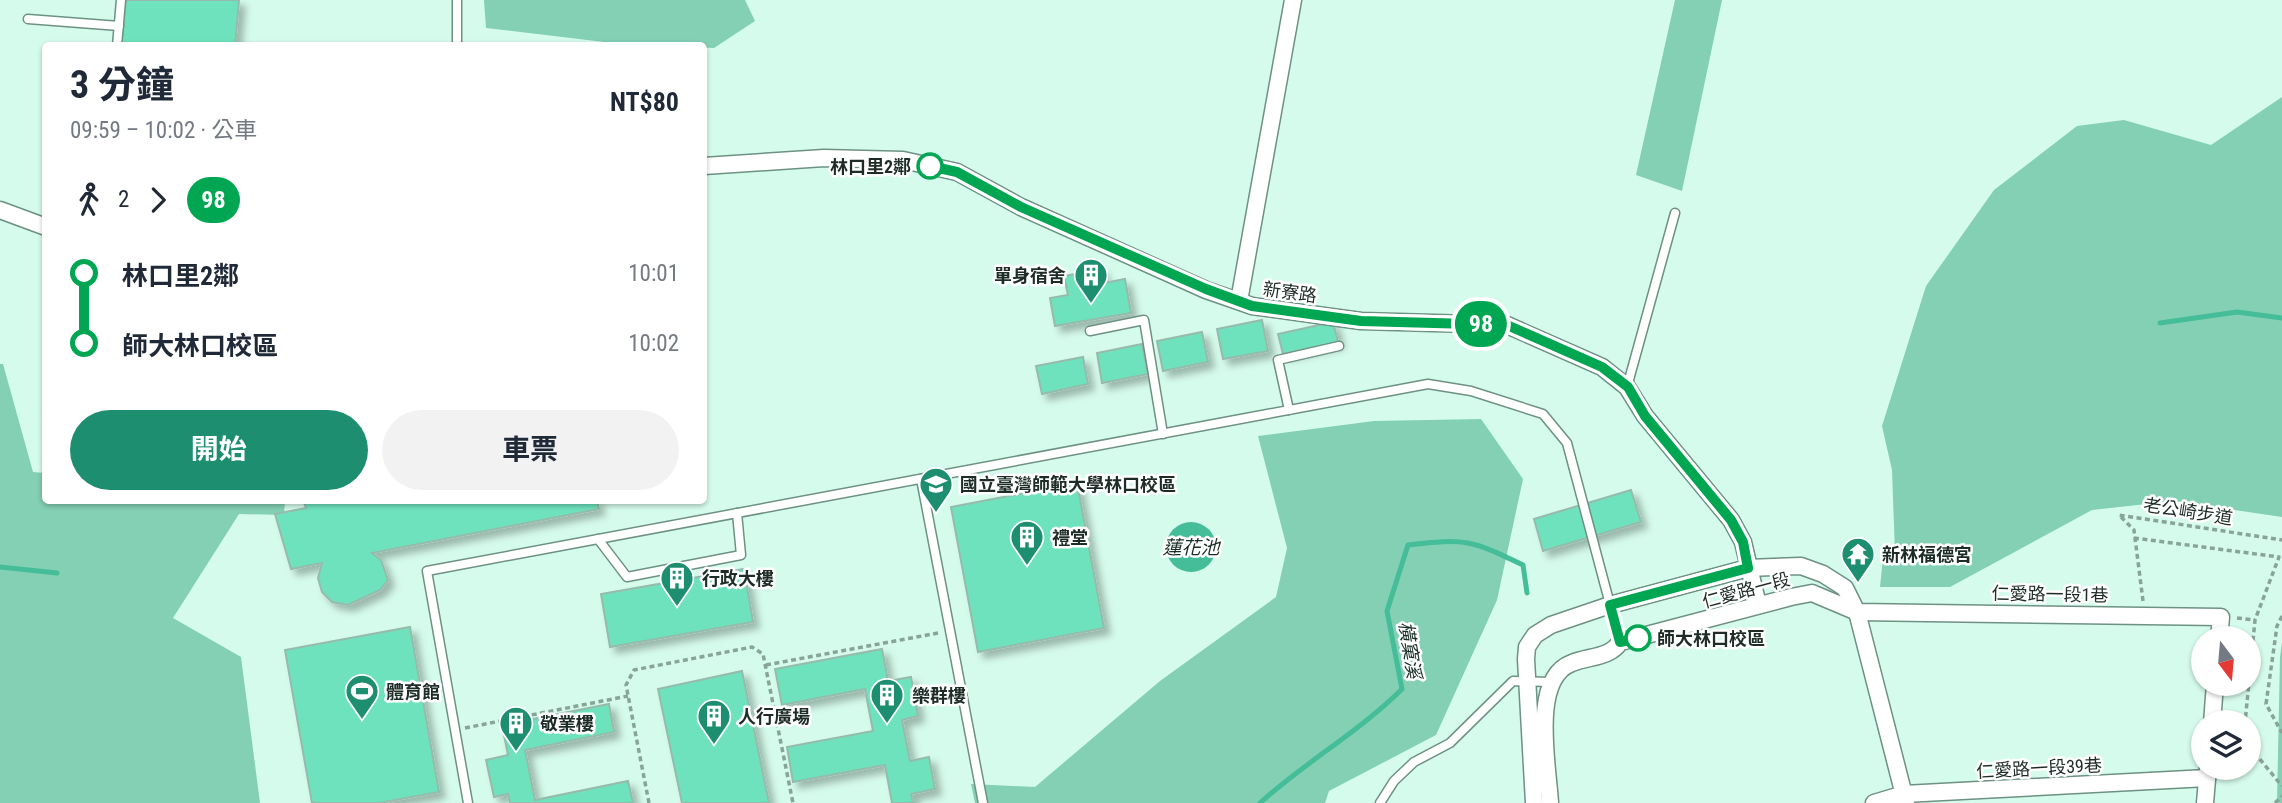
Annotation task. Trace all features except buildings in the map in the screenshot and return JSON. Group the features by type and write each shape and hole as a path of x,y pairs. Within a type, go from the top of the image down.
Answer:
{"street":[{"path":"1239,302 1293,0"},
{"name":"新寮路","path":"707,166 824,158 903,160 957,172 1021,207 1239,302 1361,321 1507,325 1602,367 1628,387 1645,416 1731,520 1743,542 1758,605"},
{"path":"0,210 42,226"},
{"name":"仁愛路一段","path":"1534,803 1527,647 1535,635 1551,625 1610,605 1748,568 1801,566 1823,574 1845,588 1857,612"},
{"name":"仁愛路一段","path":"1550,682 1561,668 1614,651 1620,642 1758,605 1812,593 1857,612"},
{"path":"1857,612 1905,799"},
{"name":"仁愛路一段1巷","path":"1857,612 2221,617 2220,626"},
{"path":"1550,682 1546,713 1550,803"},
{"name":"仁愛路一段39巷","path":"1874,803 2191,774"},
{"path":"2205,803 2207,780"}],"lane":[{"path":"117,42 121,0"},
{"path":"457,0 457,42"},
{"path":"28,19 118,26"},
{"path":"1628,387 1675,213"},
{"path":"1090,331 1144,320 1163,434"},
{"path":"1289,410 1278,359 1339,346"},
{"path":"468,803 427,571 1429,384 1471,391 1543,414 1567,443 1620,642"},
{"path":"921,479 983,803"},
{"path":"597,539 627,577 741,555 737,513"},
{"path":"1380,803 1394,781 1414,762 1450,743 1513,681 1550,682"}],"path":[{"name":"老公崎步道","path":"2134,538 2134,530 2119,515 2282,540"},
{"path":"2145,615 2134,538 2279,557 2255,620 2246,710"},
{"path":"2282,616 2277,626 2266,704 2282,733"},
{"path":"766,665 950,631"},
{"path":"649,803 626,685 634,670 752,647 764,654 793,803"},
{"path":"457,730 628,696"},
{"path":"2261,761 2282,786"},
{"path":"2275,803 2282,796"}],"shaded area":[{"path":"484,0 745,0 755,21 714,48 707,48 707,42 604,42 486,28"},
{"path":"1675,0 1722,0 1682,191 1636,175"},
{"path":"2282,97 2282,517 2174,501 2092,510 1950,587 1880,587 1883,558 1895,553 1892,470 1882,426 1926,286 1994,190 2077,126 2124,120 2211,145"},
{"path":"0,364 3,364 33,472 42,473 42,504 285,504 284,515 239,514 173,618 241,657 260,803 0,803"},
{"path":"1481,419 1523,479 1497,600 1436,735 1329,791 1325,803 975,803 971,784 1035,787 1160,681 1276,597 1287,548 1258,436 1374,421"},
{"path":"2282,642 2282,803 2277,803 2280,657"}],"water":[{"name":"蓮花池","path":"1191,522 1209,529 1216,547 1209,565 1191,572 1173,565 1166,547 1173,529"}],"waterway":[{"path":"2160,323 2237,312 2282,318"},
{"name":"橫窠溪","path":"1260,803 1368,719 1402,689 1387,611 1408,545 1456,542 1491,550 1523,565 1527,593"},
{"path":"0,567 57,573"}],"bus line":[{"name":"98","path":"930,166 957,172 1021,207 1206,289 1252,306 1361,321 1507,325 1602,367 1628,387 1645,416 1731,520 1743,542 1748,568 1610,605 1620,642 1638,638"}],"place":[{"name":"林口里2鄰","path":"930,166"},
{"name":"單身宿舍","path":"1091,305"},
{"name":"國立臺灣師範大學林口校區","path":"936,514"},
{"name":"禮堂","path":"1027,567"},
{"name":"新林福德宮","path":"1858,584"},
{"name":"行政大樓","path":"677,608"},
{"name":"師大林口校區","path":"1638,638"},
{"name":"體育館","path":"362,721"},
{"name":"樂群樓","path":"887,725"},
{"name":"人行廣場","path":"714,746"},
{"name":"敬業樓","path":"516,753"}]}
